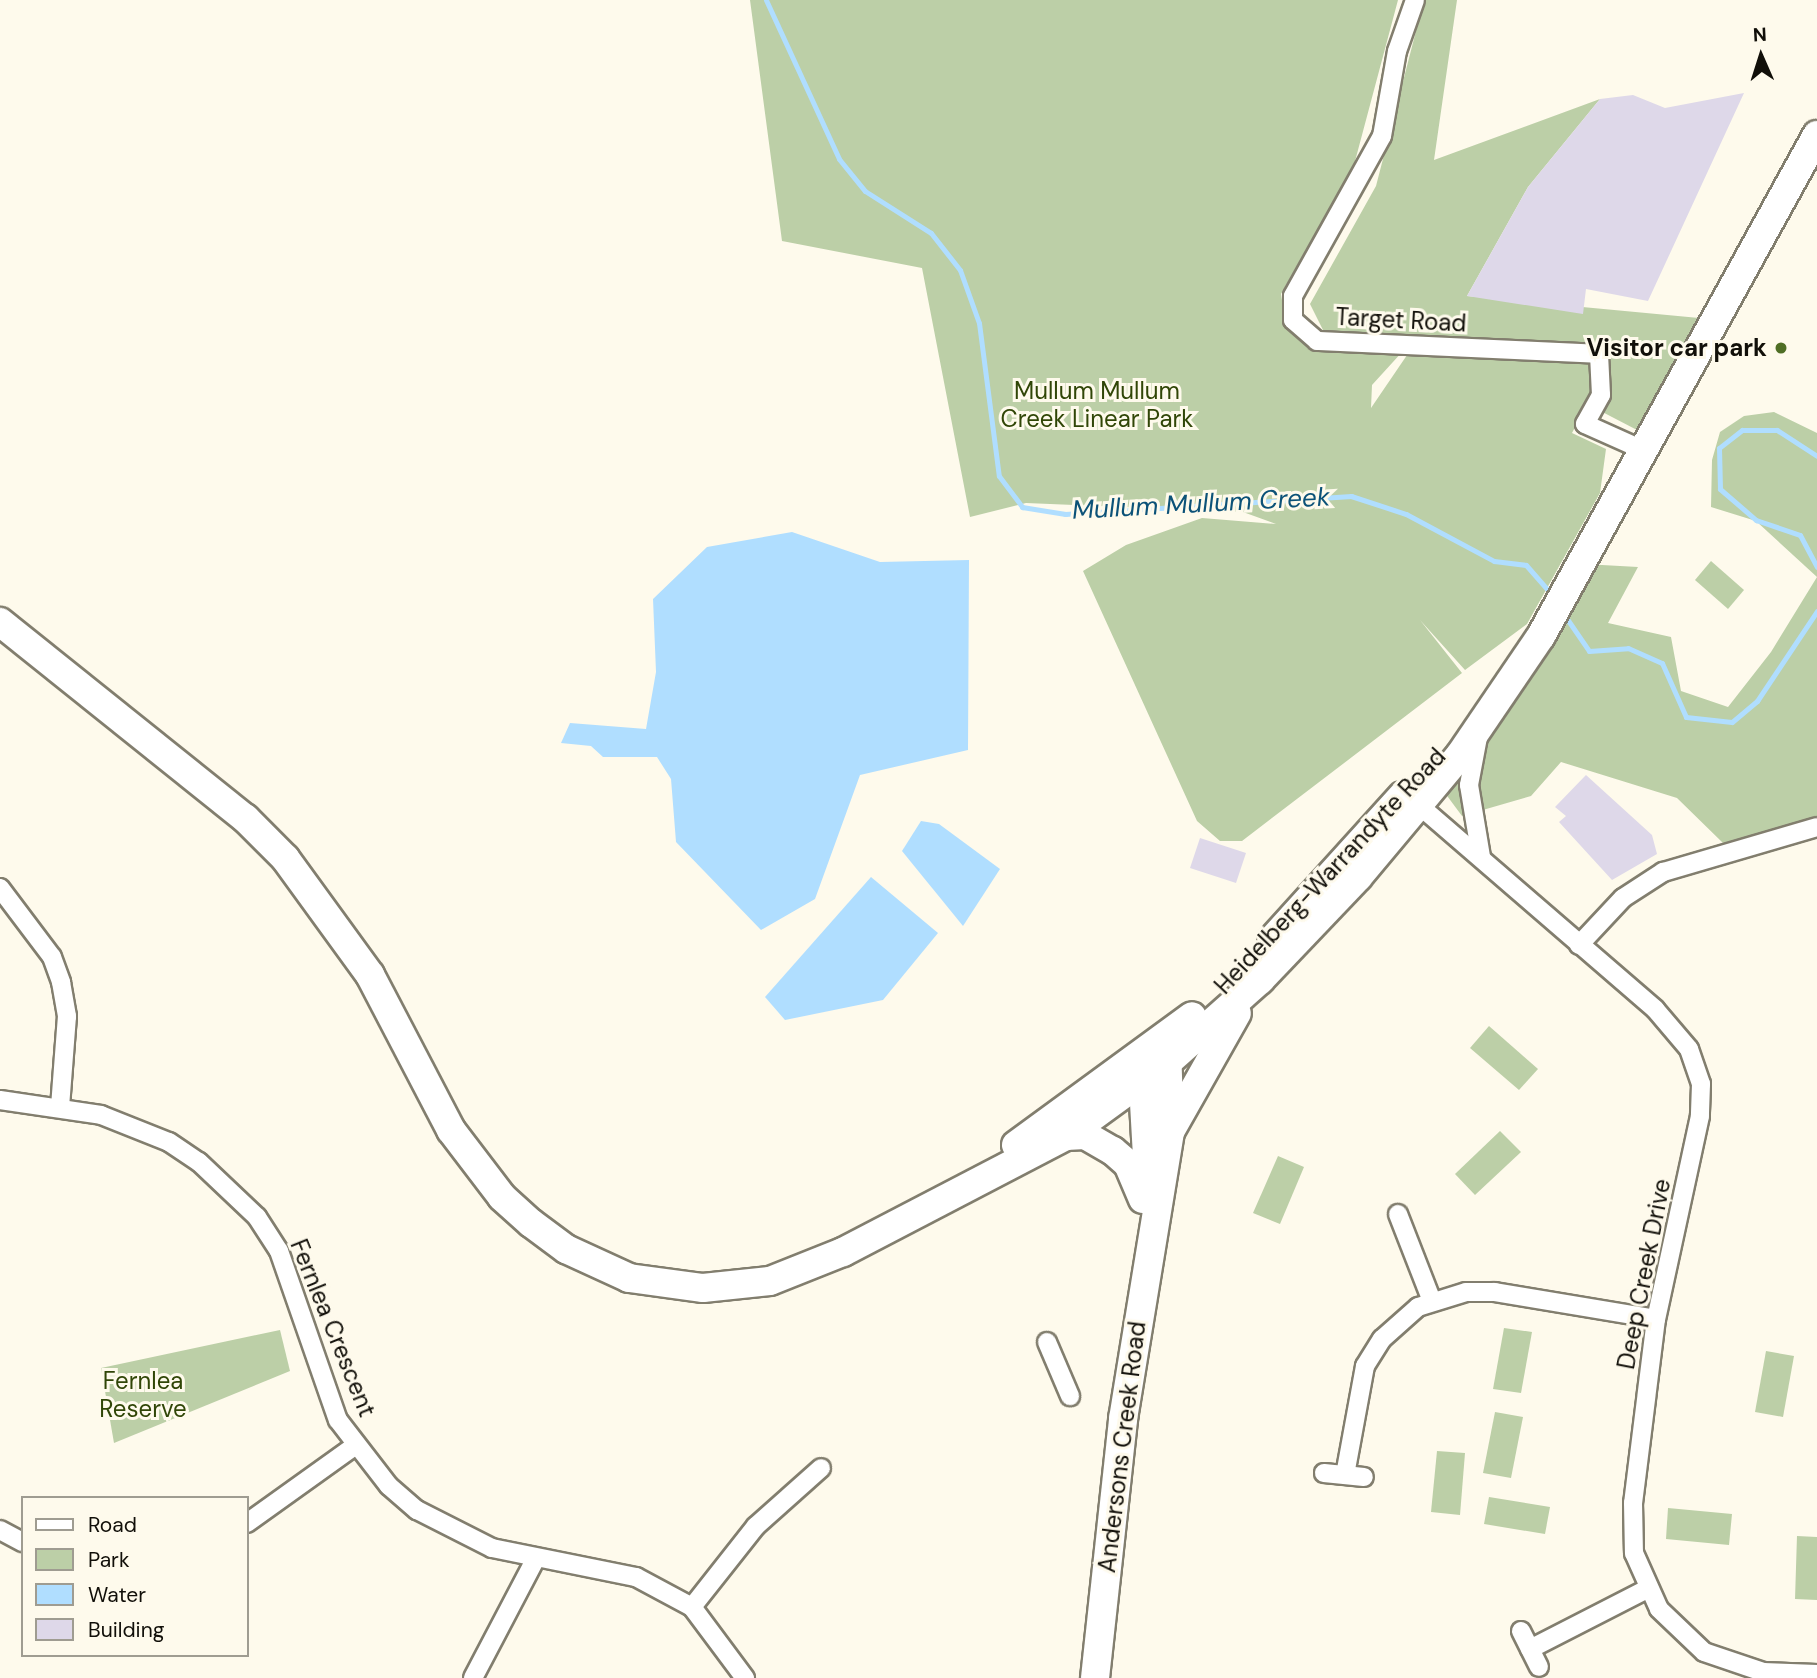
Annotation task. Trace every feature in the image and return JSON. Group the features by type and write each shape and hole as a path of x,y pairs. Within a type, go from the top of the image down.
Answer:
{"main road":[{"name":"Heidelberg-Warrandyte Road","path":"1168,1049 1412,799 1479,727 1506,689 1584,565 1643,450 1817,135"},
{"name":"Heidelberg-Warrandyte Road","path":"0,622 245,818 285,858 370,975 474,1162 502,1197 566,1249 629,1278 737,1286 771,1280 843,1252 946,1196 1066,1136 1168,1049 1260,980 1412,799 1463,726 1506,689"},
{"path":"1170,1131 1222,1035 1260,980"},
{"name":"Andersons Creek Road","path":"1095,1678 1152,1217 1170,1131 1168,1049"},
{"name":"Heidelberg-Warrandyte Road","path":"946,1196 1142,1070"},
{"name":"Andersons Creek Road","path":"1142,1070 1152,1217"},
{"path":"1066,1136 1086,1135 1128,1164 1152,1217"}],"street":[{"name":"Target Road","path":"1415,0 1397,51 1382,136 1293,296 1293,320 1317,341 1599,354 1601,395 1586,424 1643,450"},
{"path":"1479,727 1469,785 1481,857"},
{"name":"Deep Creek Drive","path":"1412,799 1670,1022 1689,1049 1701,1084 1696,1139 1656,1320 1632,1520 1634,1553 1647,1589 1672,1626 1713,1656 1763,1672 1817,1674"},
{"path":"1579,945 1623,898 1663,872 1817,827"},
{"path":"0,888 52,957 61,982 67,1016 61,1107"},
{"name":"Fernlea Crescent","path":"0,1100 61,1107 113,1118 169,1142 257,1217 279,1251 338,1420 355,1445 417,1510 460,1535 535,1560 636,1577 692,1607 745,1678"},
{"path":"1398,1214 1432,1301"},
{"path":"1345,1475 1365,1366 1395,1326 1432,1301 1495,1292 1656,1320"},
{"path":"1046,1342 1070,1396"},
{"path":"248,1522 355,1445"},
{"path":"692,1607 756,1526 821,1468"},
{"path":"1324,1473 1364,1477"},
{"path":"0,1530 21,1541"},
{"path":"473,1678 535,1560"},
{"path":"1530,1648 1647,1589"},
{"path":"1521,1631 1539,1667"}],"green space":[{"name":"Mullum Mullum Creek Linear Park","path":"750,0 1398,0 1354,165 1281,294 1285,318 1314,346 1403,351 1372,385 1371,408 1420,336 1325,334 1310,304 1376,186 1424,0 1457,0 1434,160 1600,99 1528,187 1467,296 1699,318 1637,430 1587,404 1572,433 1606,449 1600,493 1527,624 1465,670 1420,620 1462,673 1242,841 1220,841 1197,821 1083,571 1126,545 1202,518 1276,524 1243,512 1026,503 970,517 922,268 782,241"},
{"path":"1774,412 1817,433 1817,577 1756,521 1711,507 1712,460 1720,432 1744,416"},
{"path":"1711,561 1744,590 1728,609 1695,580"},
{"path":"1584,564 1638,567 1608,623 1671,637 1681,691 1728,707 1771,652 1817,577 1817,818 1723,843 1677,798 1561,762 1531,796 1462,816 1442,789"},
{"path":"1489,1026 1538,1069 1519,1090 1470,1048"},
{"path":"1500,1131 1521,1152 1475,1195 1455,1174"},
{"path":"1278,1156 1304,1167 1280,1224 1253,1213"},
{"path":"1504,1328 1532,1332 1521,1393 1493,1389"},
{"name":"Fernlea Reserve","path":"280,1330 290,1371 114,1443 101,1368"},
{"path":"1766,1351 1794,1356 1783,1417 1755,1412"},
{"path":"1495,1412 1523,1417 1511,1478 1483,1473"},
{"path":"1437,1451 1465,1453 1460,1515 1431,1512"},
{"path":"1489,1497 1550,1507 1545,1534 1484,1524"},
{"path":"1668,1508 1732,1514 1729,1545 1666,1539"},
{"path":"1797,1536 1817,1537 1817,1600 1795,1599"}],"water":[{"path":"792,532 880,562 969,560 968,750 860,775 815,899 761,930 676,842 671,779 657,757 603,757 591,746 561,743 570,723 646,729 656,672 653,599 707,547"},
{"path":"921,821 939,824 1000,869 963,926 902,851"},
{"path":"871,877 938,933 883,1000 785,1020 765,997"}],"building":[{"path":"1744,93 1648,301 1586,289 1583,314 1467,296 1528,187 1600,99 1633,95 1665,108"},
{"path":"1586,775 1652,835 1657,854 1612,880 1559,822 1566,816 1555,807"},
{"path":"1200,838 1246,853 1236,883 1190,868"}],"waterway":[{"name":"Mullum Mullum Creek","path":"766,0 839,159 865,191 931,233 960,270 979,323 999,476 1022,507 1065,514 1351,496 1406,514 1494,561 1526,565 1553,596"},
{"name":"Mullum Mullum Creek","path":"1817,456 1777,430 1742,430 1719,448 1720,489 1756,520 1800,535 1817,567"},
{"name":"Mullum Mullum Creek","path":"1563,613 1589,651 1628,648 1662,663 1686,717 1732,722 1757,701 1817,611"}],"place":[{"name":"Visitor car park","path":"1781,348"}]}
